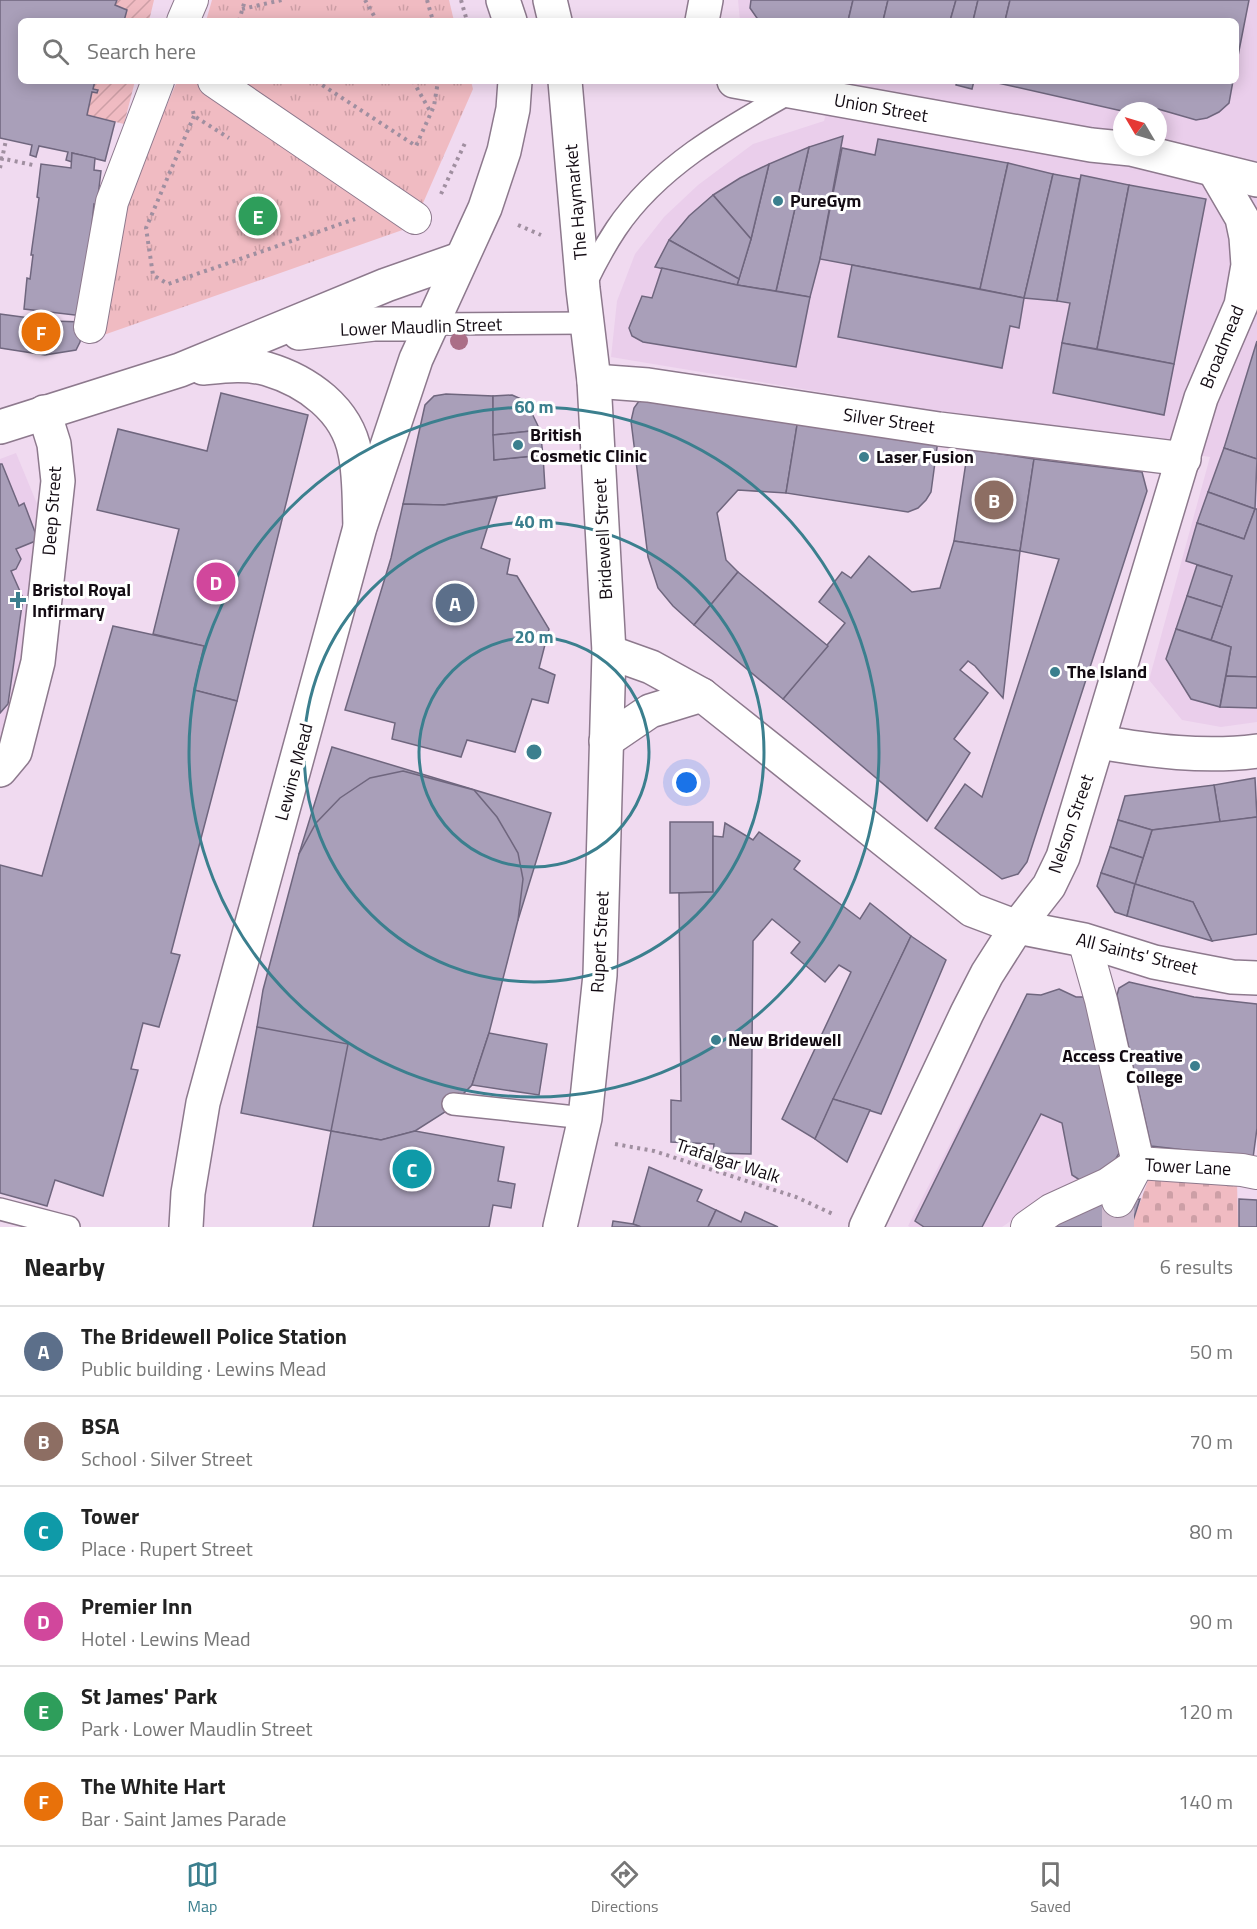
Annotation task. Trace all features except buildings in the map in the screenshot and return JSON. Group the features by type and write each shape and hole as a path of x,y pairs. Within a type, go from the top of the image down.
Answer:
{"street":[{"path":"184,18 192,0"},
{"path":"503,0 509,18"},
{"path":"550,0 554,18"},
{"path":"703,18 706,0"},
{"path":"90,327 112,202 157,84"},
{"path":"219,84 425,211"},
{"path":"431,324 485,208 504,152 513,109 515,84"},
{"name":"The Haymarket","path":"565,84 588,324"},
{"name":"Union Street","path":"752,84 1091,145 1131,149 1257,180"},
{"name":"Broadmead","path":"1184,459 1201,398 1241,305 1248,265 1242,218 1214,170"},
{"name":"Lower Maudlin Street","path":"0,427 180,370 386,285 460,259"},
{"name":"Lower Maudlin Street","path":"255,339 374,324 431,324"},
{"name":"Lewins Mead","path":"186,1227 188,1193 203,1103 360,527 407,384 431,324"},
{"name":"Bridewell Street","path":"588,324 594,381 609,652"},
{"name":"Lower Maudlin Street","path":"180,370 231,365 266,369 305,386 325,400 345,423 355,453 360,527"},
{"name":"Silver Street","path":"594,381 648,385 939,429 1184,459"},
{"name":"Deep Street","path":"8,761 39,662 58,481 54,444 44,412"},
{"name":"Nelson Street","path":"852,1222 987,974 1017,927 1049,886 1064,857 1184,459"},
{"path":"609,652 651,668 702,695 972,910 1017,927"},
{"name":"Rupert Street","path":"560,1227 584,1128 600,975 609,652"},
{"path":"606,741 650,711 702,695"},
{"path":"1099,742 1162,753 1257,751"},
{"name":"All Saints' Street","path":"1017,927 1084,940 1154,962 1232,977 1257,978"},
{"path":"1084,940 1101,1000 1138,1163 1118,1201"},
{"name":"Tower Lane","path":"1028,1227 1051,1210 1108,1184 1138,1163 1257,1173"}],"lane":[{"path":"583,289 598,257 617,227 649,190 708,142 793,91"},
{"name":"Lower Maudlin Street","path":"431,324 588,324"},
{"path":"453,1104 584,1128"},
{"path":"0,1209 69,1227"}],"path":[{"path":"240,18 245,0"},
{"path":"242,9 282,0"},
{"path":"365,0 375,18"},
{"path":"427,0 431,18"},
{"path":"461,0 466,18"},
{"path":"321,84 416,146 431,112 437,84"},
{"path":"414,84 431,112"},
{"path":"191,104 194,116 146,228 153,275 168,284 356,218 346,212"},
{"path":"194,116 235,141"},
{"path":"425,211 470,133"},
{"path":"0,168 6,140"},
{"path":"1,158 33,165"},
{"path":"485,208 533,233 559,240 578,230"},
{"name":"Trafalgar Walk","path":"584,1128 796,1197 852,1222"}],"shaded area":[{"path":"738,0 1257,0 1257,722 1221,727 1182,720 1149,680 1210,457 611,357 617,301 635,254 664,217 698,185 753,144 824,121 835,84 1239,84 1239,18 740,18"},
{"name":"Bristol Royal Infirmary","path":"16,453 45,523 27,676 0,757 0,459"},
{"path":"1026,995 1086,996 1119,1135 1115,1162 1043,1199 1002,1227 908,1226"}],"green space":[{"path":"117,0 154,0 150,18 125,18 127,10 115,5"},
{"path":"212,0 449,0 453,18 207,18"},
{"path":"94,84 134,84 124,124 87,115 92,92 97,93 98,90 93,89"},
{"path":"176,84 202,84 411,227 95,338 123,206"},
{"path":"236,84 472,84 473,89 420,210"},
{"path":"1149,1178 1237,1182 1238,1227 1131,1227"}],"tunnel":[{"path":"1118,1201 1118,1227"}],"place":[{"name":"PureGym","path":"778,201"},
{"name":"St James' Park","path":"258,216"},
{"name":"The White Hart","path":"41,332"},
{"name":"British Cosmetic Clinic","path":"518,445"},
{"name":"Laser Fusion","path":"864,457"},
{"name":"BSA","path":"994,500"},
{"name":"Premier Inn","path":"216,582"},
{"name":"Bristol Royal Infirmary","path":"18,600"},
{"name":"The Bridewell Police Station","path":"455,603"},
{"name":"The Island","path":"1055,672"},
{"name":"New Bridewell","path":"716,1040"},
{"name":"Access Creative College","path":"1195,1066"},
{"name":"Tower","path":"412,1169"}]}
